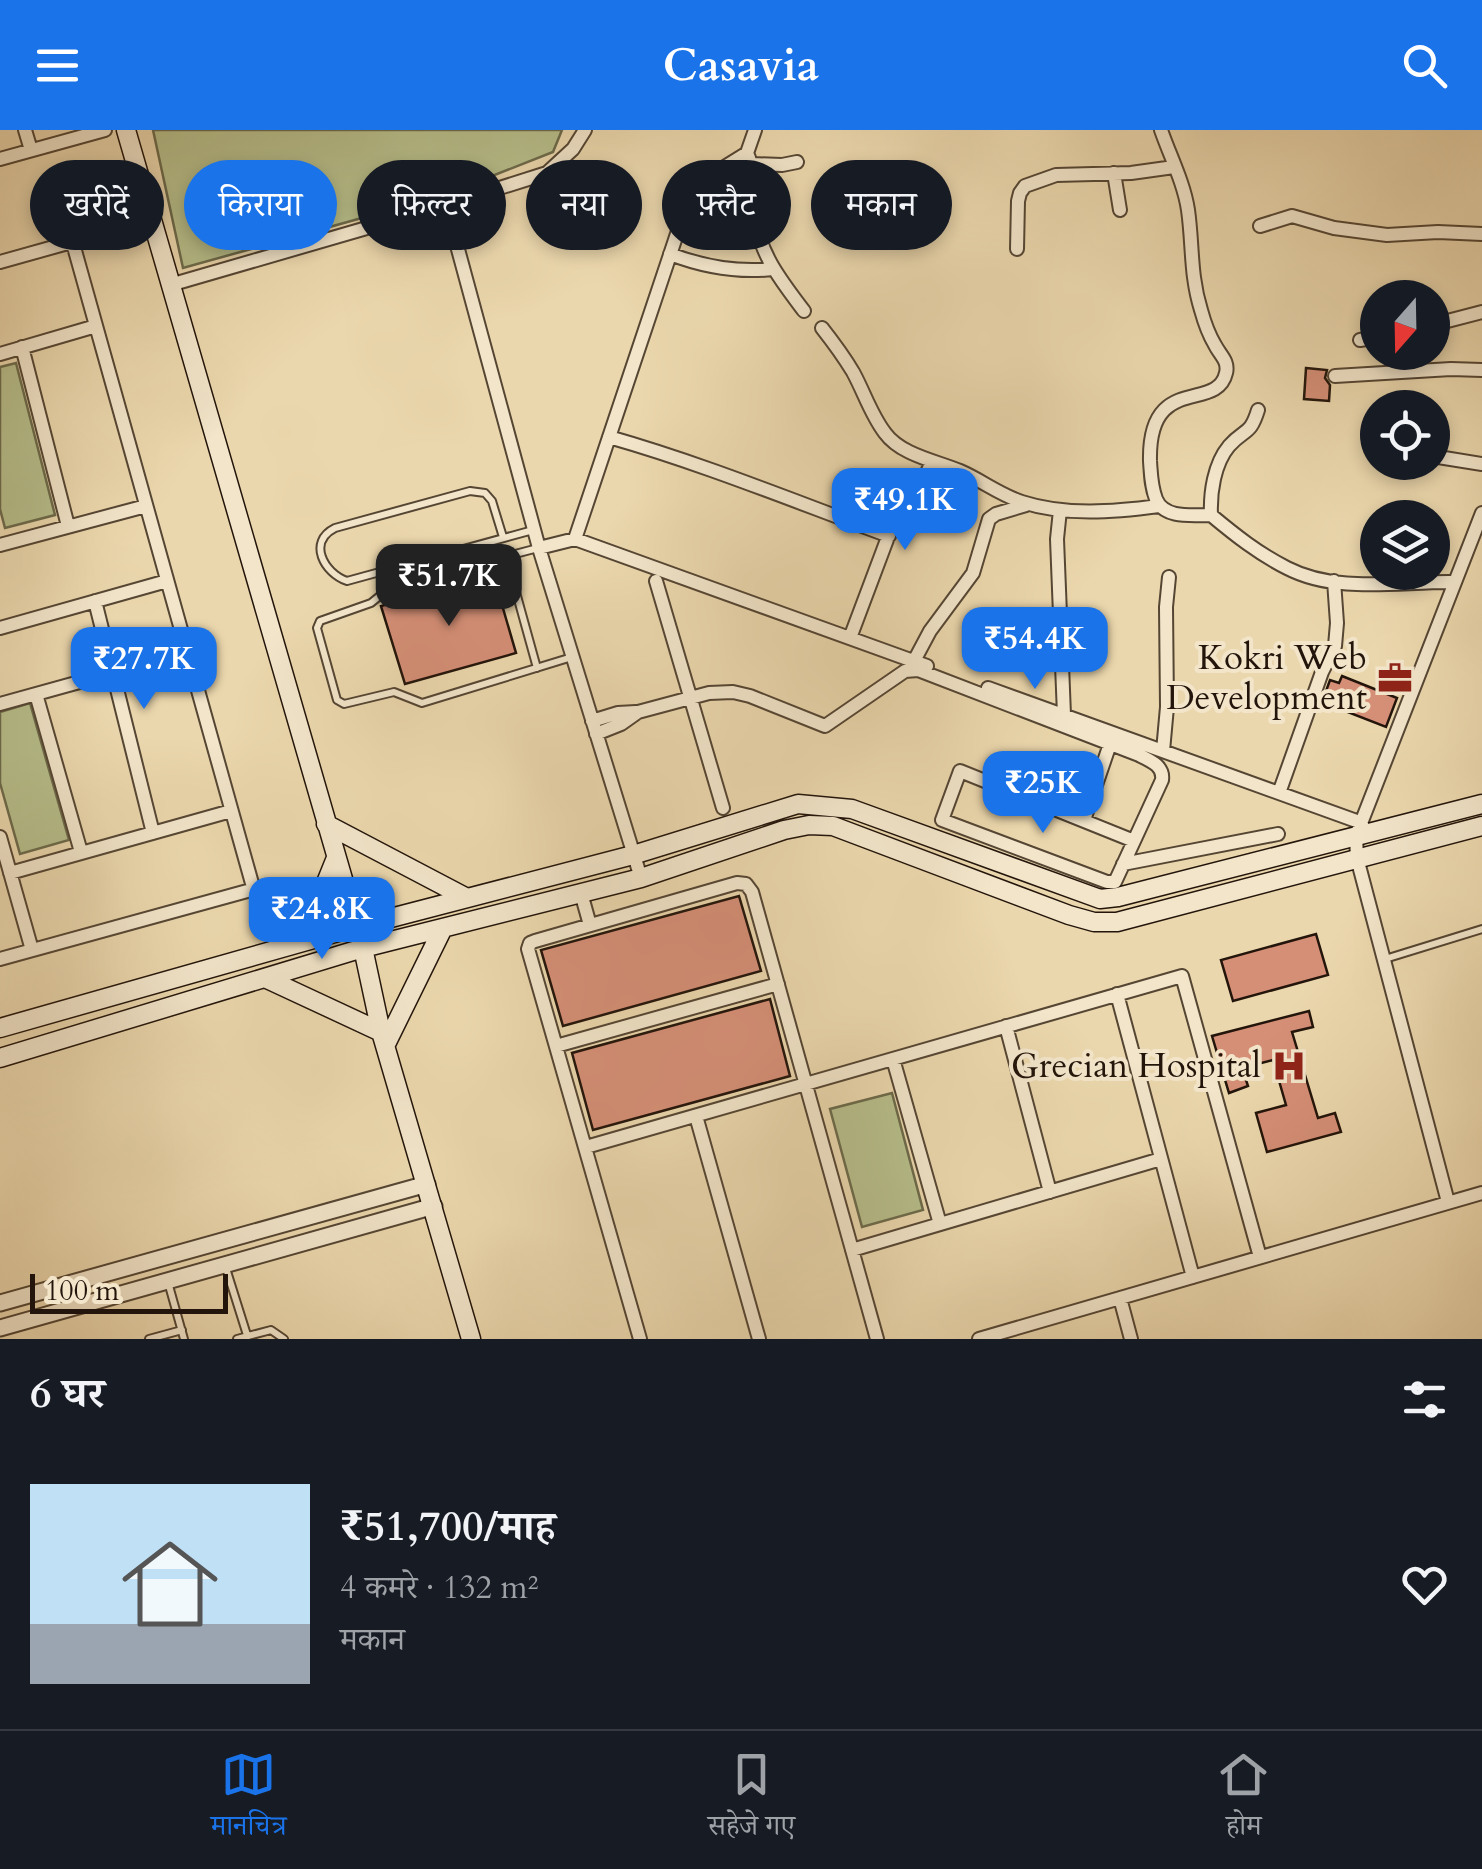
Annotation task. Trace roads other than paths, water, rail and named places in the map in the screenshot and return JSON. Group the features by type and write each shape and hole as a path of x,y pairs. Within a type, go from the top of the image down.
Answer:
{"main road":[{"path":"126,130 363,948 384,1038 471,1339"},
{"path":"0,1028 356,927 633,855 798,804 852,809 1100,899 1359,830 1482,804"},
{"path":"326,824 467,898"},
{"path":"0,1058 363,948 641,878 809,825 833,826 1094,922 1117,922 1482,826"},
{"path":"302,942 336,858"},
{"path":"384,1038 443,928"},
{"path":"265,978 384,1038"}],"street":[{"path":"26,130 31,150"},
{"path":"0,159 105,130"},
{"path":"506,186 546,173 573,149 585,130"},
{"path":"1161,130 1188,213 1191,272 1201,310 1227,372 1216,386 1164,408 1157,417 1149,446 1150,480 1159,506 1168,512 1211,516 1236,538 1290,570 1318,579 1356,584 1454,582"},
{"path":"757,132 749,158 759,237 773,269 804,310"},
{"path":"575,538 693,188 749,158 782,166 797,162"},
{"path":"1017,249 1018,201 1025,186 1056,175 1131,174 1174,168"},
{"path":"1114,173 1120,210"},
{"path":"1260,226 1292,216 1334,228 1387,235 1482,234"},
{"path":"170,285 357,231"},
{"path":"0,262 72,245 253,888 0,959"},
{"path":"458,250 539,548 641,878"},
{"path":"670,254 736,271 773,269"},
{"path":"1450,320 1482,312"},
{"path":"0,354 96,326"},
{"path":"822,328 854,374 885,434 906,450 961,471 1028,504 1099,511 1159,506"},
{"path":"22,347 68,526"},
{"path":"1335,376 1482,370"},
{"path":"1211,516 1212,488 1224,454 1252,428 1258,410"},
{"path":"609,436 730,476 889,536"},
{"path":"1450,459 1482,464"},
{"path":"850,638 894,521 920,489 932,460"},
{"path":"914,661 930,631 973,573 989,519 1028,504"},
{"path":"0,545 146,506"},
{"path":"1060,510 1057,539 1064,715"},
{"path":"1448,1202 1357,858 1359,830 1482,513"},
{"path":"539,548 575,538 1279,793 1359,830"},
{"path":"1163,751 1169,576"},
{"path":"0,628 167,581"},
{"path":"656,581 723,808"},
{"path":"1279,793 1335,646 1334,581"},
{"path":"95,601 153,832"},
{"path":"594,728 621,724 638,712 709,693 733,692 825,726 913,669 1150,760 1162,772 1162,780 1124,864 1115,882 943,821 960,771 1134,841"},
{"path":"0,704 112,673"},
{"path":"36,694 82,852"},
{"path":"1084,820 1110,744"},
{"path":"10,872 231,810"},
{"path":"1124,864 1278,834"},
{"path":"0,837 32,950"},
{"path":"640,1339 528,949 530,943 737,883 746,884 752,892 877,1339"},
{"path":"581,894 590,926"},
{"path":"586,1147 1184,977 1260,1257"},
{"path":"556,1046 778,984"},
{"path":"1117,994 1193,1277"},
{"path":"1006,1026 1050,1192"},
{"path":"893,1059 940,1224"},
{"path":"696,1116 759,1339"},
{"path":"852,1250 1161,1160"},
{"path":"0,1304 427,1184"},
{"path":"979,1339 1482,1192"},
{"path":"2,1339 0,1330 434,1206"},
{"path":"1120,1298 1131,1339"}],"lane":[{"path":"503,537 492,501 486,493 470,492 334,528 321,538 320,546 326,565 347,581 534,529"},
{"path":"539,548 392,586 371,603 320,621 317,628 332,687 337,700 344,704 394,692 422,702 572,657"},
{"path":"506,556 537,668"},
{"path":"1384,959 1482,929"},
{"path":"224,1265 246,1335"},
{"path":"168,1281 184,1339"},
{"path":"149,1339 182,1330"},
{"path":"237,1339 271,1330 284,1339"}],"place":[{"name":"Kokri Web Development","path":"1395,678"},
{"name":"Grecian Hospital","path":"1289,1066"}]}
